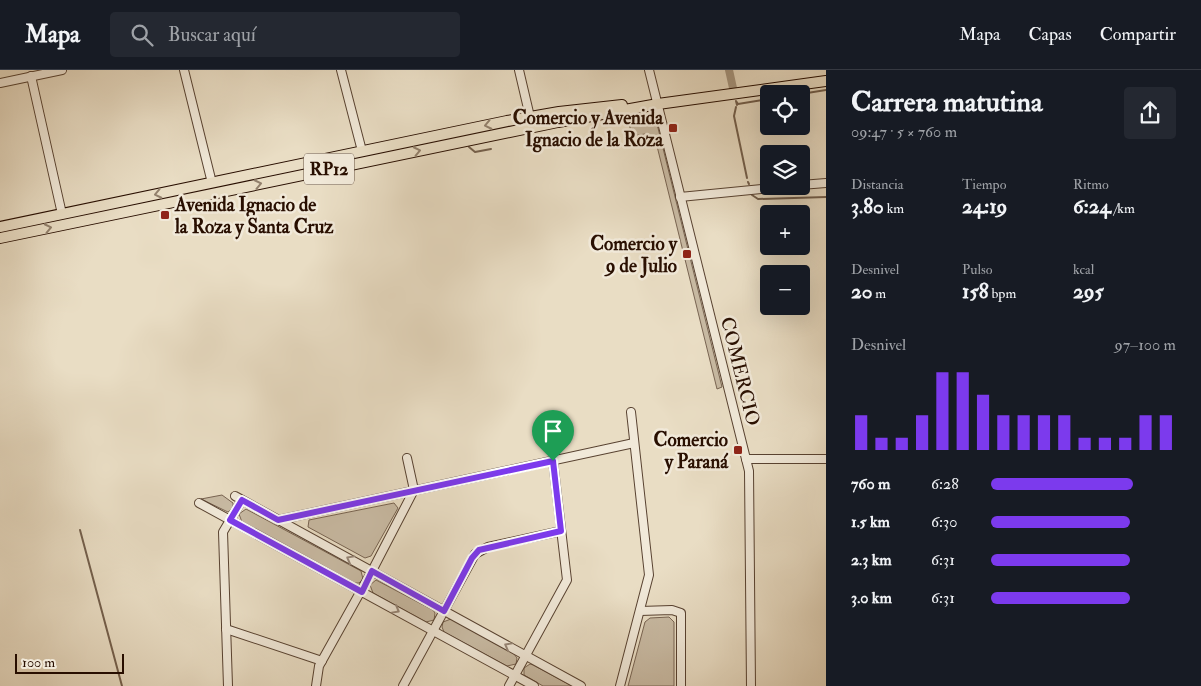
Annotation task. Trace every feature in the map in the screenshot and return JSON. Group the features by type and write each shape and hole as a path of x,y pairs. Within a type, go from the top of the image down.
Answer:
{"main road":[{"name":"RP12","path":"0,238 542,125 658,104 826,81"},
{"name":"RP12","path":"0,227 530,117 627,104 658,104"}],"street":[{"path":"0,83 62,70"},
{"path":"184,70 212,183"},
{"path":"341,70 362,151"},
{"path":"519,70 530,117"},
{"name":"COMERCIO","path":"649,70 749,471 751,686"},
{"path":"32,76 62,214"},
{"path":"810,184 826,183"},
{"path":"680,197 760,189"},
{"path":"620,686 649,575 631,412"},
{"path":"278,520 634,443"},
{"path":"316,686 317,671 322,661 362,592 414,490 407,458"},
{"path":"746,459 826,459"},
{"path":"509,686 567,580 553,461"},
{"path":"228,686 223,532 239,498 581,686"},
{"path":"199,503 534,686"},
{"path":"403,686 472,558 479,550 561,531"},
{"path":"640,611 676,610 681,613 681,686"},
{"path":"226,629 322,661"}],"shaded area":[{"path":"644,116 654,121 658,128 722,387 717,389 655,138 645,134 632,136 628,119"},
{"path":"478,132 478,134 0,234 0,230"},
{"path":"222,495 233,503 233,508 228,512 201,499"},
{"path":"394,503 398,508 371,556 365,558 308,527 309,520"},
{"path":"246,509 361,571 363,579 359,583 354,583 242,522 239,514"},
{"path":"376,580 433,610 435,613 434,620 426,622 373,593 370,585"},
{"path":"669,617 674,622 674,686 628,686 645,622 650,618"},
{"path":"451,619 514,654 517,658 516,664 507,666 444,632 443,622"},
{"path":"530,664 572,686 543,686 524,675 524,668"}],"waterway":[{"path":"729,70 733,88"},
{"path":"810,93 826,90"},
{"path":"737,105 736,101 738,104 760,100"},
{"path":"736,107 734,116 747,178"},
{"path":"0,232 465,136"},
{"path":"469,147 475,152 491,149"},
{"path":"752,195 758,199 826,197"},
{"path":"80,530 122,686"}],"place":[{"name":"Comercio y Avenida Ignacio de la Roza","path":"673,128"},
{"name":"Avenida Ignacio de la Roza y Santa Cruz","path":"165,215"},
{"name":"Comercio y 9 de Julio","path":"687,254"},
{"name":"Comercio y Paraná","path":"738,450"}],"route":[{"path":"553,461 561,531 479,550 472,558 444,611 372,571 362,592 230,520 242,500 278,520 553,461"}]}
